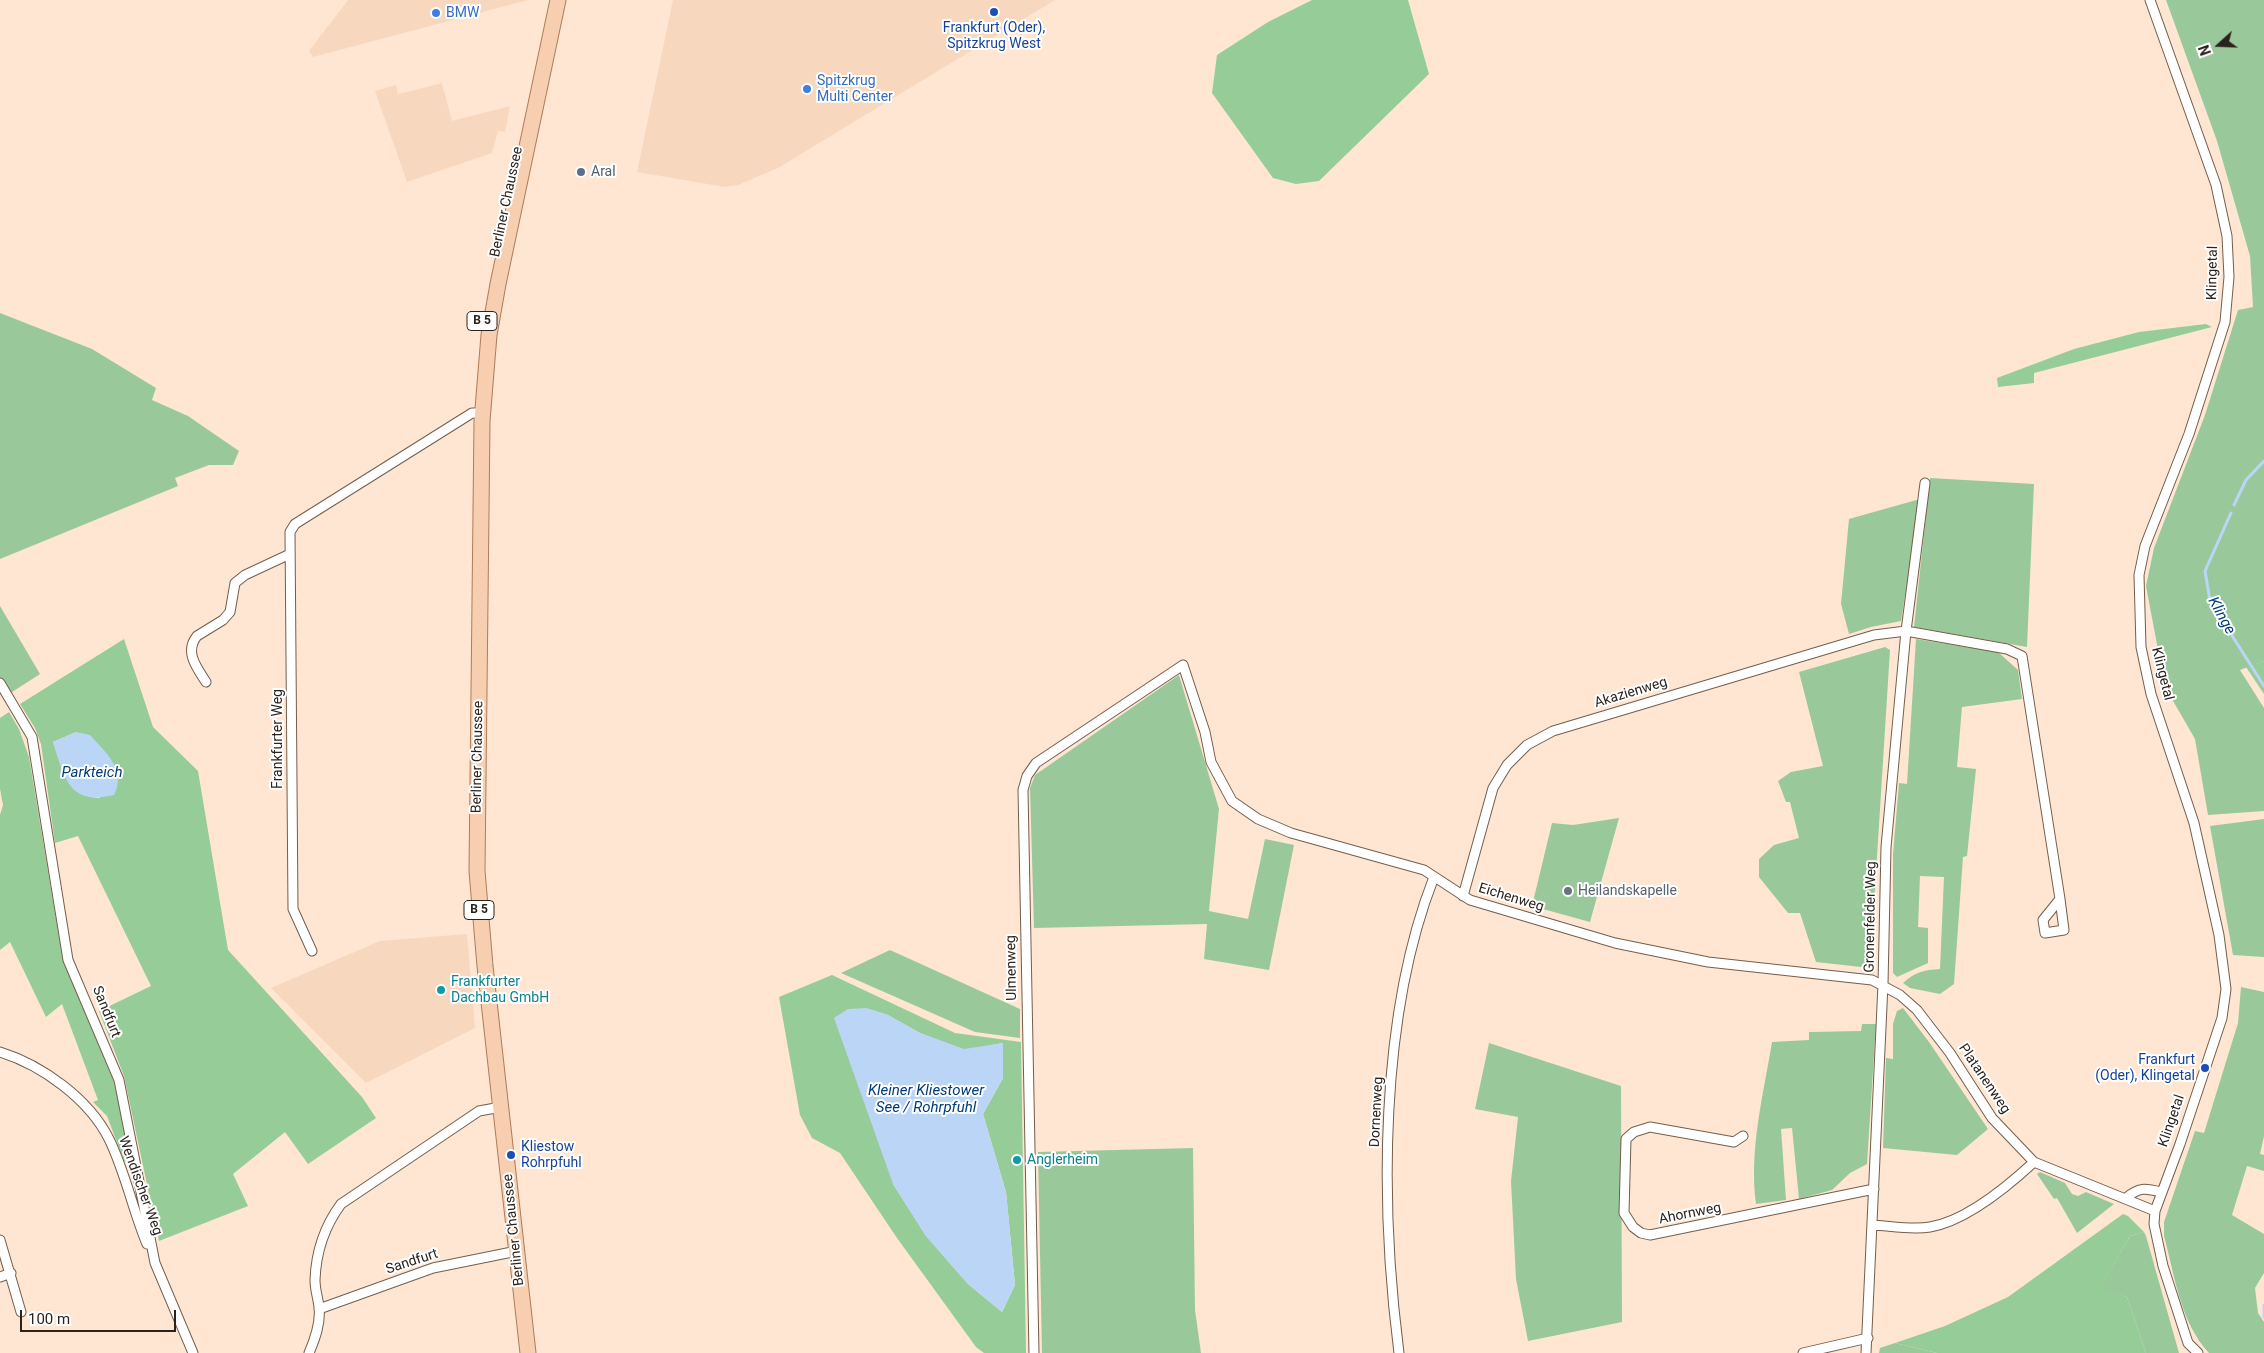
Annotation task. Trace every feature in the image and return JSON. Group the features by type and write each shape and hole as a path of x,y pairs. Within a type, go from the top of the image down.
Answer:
{"main road":[{"name":"Berliner Chaussee","path":"528,1353 485,966 477,871 478,366 480,334 551,0"},
{"name":"Berliner Chaussee","path":"479,410 498,284 558,0"}],"street":[{"name":"Klingetal","path":"2150,0 2216,185 2228,236 2229,278 2225,322 2189,434 2145,546 2139,575 2141,647 2151,694 2194,823 2218,926 2224,961 2226,989 2222,1018 2180,1144 2154,1211 2154,1224 2162,1266 2188,1343 2198,1353"},
{"name":"Frankfurter Weg","path":"312,951 293,909 290,532 295,524 479,410"},
{"name":"Gronenfelder Weg","path":"1866,1353 1883,984 1886,847 1906,631 1925,483"},
{"path":"206,682 193,662 191,649 194,640 197,636 223,620 230,612 234,583 245,575 290,554"},
{"path":"1906,631 2007,649 2022,656 2060,899"},
{"name":"Akazienweg","path":"1463,896 1493,788 1507,764 1527,745 1553,731 1644,703 1874,635 1906,631"},
{"name":"Eichenweg","path":"1183,665 1205,732 1211,762 1232,801 1258,819 1291,833 1424,870 1470,900 1624,945 1708,962 1872,980 1883,984"},
{"name":"Ulmenweg","path":"1034,1353 1023,790 1027,776 1036,763 1183,665"},
{"name":"Sandfurt","path":"0,683 32,737 68,960 119,1080 155,1263 194,1353"},
{"name":"Dornenweg","path":"1399,1353 1392,1299 1388,1223 1388,1124 1397,1025 1407,970 1426,899 1434,877"},
{"name":"Platanenweg","path":"1883,984 1900,995 1917,1010 1950,1053 1992,1118 2034,1162 2154,1211"},
{"name":"Wendischer Weg","path":"0,1052 24,1061 56,1081 91,1111 109,1139 155,1263"},
{"path":"309,1353 316,1335 319,1308 315,1281 322,1237 330,1220 341,1204 479,1111 500,1107"},
{"name":"Ahornweg","path":"1743,1136 1734,1142 1650,1127 1634,1132 1626,1139 1624,1213 1633,1227 1641,1233 1650,1235 1874,1189"},
{"path":"1872,1225 1928,1228 1946,1223 1989,1197 2034,1162"},
{"path":"2126,1198 2136,1190 2148,1189 2161,1192"},
{"path":"0,1240 21,1312"},
{"name":"Sandfurt","path":"319,1308 433,1268 517,1251"},
{"path":"0,1277 11,1273"},
{"path":"1803,1353 1868,1338"}],"shaded area":[{"path":"348,0 528,0 313,57 309,51"},
{"path":"673,0 1055,0 778,168 738,185 725,187 637,172"},
{"path":"442,83 452,121 510,106 505,132 498,131 492,153 407,182 375,91 396,85 398,94"},
{"name":"Frankfurter Dachbau GmbH","path":"467,934 475,1028 366,1083 271,988 380,941"}],"green space":[{"path":"1312,0 1408,0 1429,74 1319,181 1296,184 1273,178 1212,93 1217,55 1268,22"},
{"path":"2166,0 2264,0 2264,661 2240,670 2264,708 2264,811 2208,815 2195,739 2165,687 2146,586 2154,548 2205,415 2238,310 2253,307 2250,256 2217,141"},
{"path":"0,313 92,349 156,388 152,400 188,416 239,451 233,465 209,465 175,478 178,486 0,559"},
{"path":"2206,324 2212,327 2034,373 2034,383 1998,387 1997,378 2074,349 2139,332"},
{"path":"1930,478 2034,484 2027,647 1914,627"},
{"path":"1920,499 1901,621 1849,634 1841,604 1849,519"},
{"path":"0,606 40,674 9,694 0,679"},
{"path":"124,639 153,727 198,771 228,950 362,1097 376,1118 308,1164 285,1132 233,1174 248,1206 159,1241 124,1076 99,1011 151,986 78,836 55,843 41,744 35,728 20,704","holes":["76,732 100,798 80,793 67,780 53,742"]},
{"path":"1916,639 1998,652 2018,670 2022,699 1962,707 1957,767 1976,769 1967,856 1963,857 1954,984 1940,994 1910,988 1903,983 1920,972 1940,969 1944,877 1920,876 1918,927 1928,928 1928,963 1897,977 1893,973 1893,854 1899,783 1907,784"},
{"path":"1885,647 1890,650 1870,968 1816,962 1800,913 1788,913 1759,877 1759,859 1774,845 1799,838 1790,802 1786,802 1778,781 1791,772 1823,766 1799,672"},
{"path":"2264,661 2264,694 2246,667"},
{"path":"1179,675 1219,809 1209,911 1248,919 1265,839 1294,845 1269,970 1204,959 1207,924 1034,928 1030,788 1035,775"},
{"path":"9,712 19,729 29,757 63,961 114,1082 131,1161 124,1161 107,1116 93,1102 98,1100 62,1004 46,1017 10,942 0,950 0,815 3,805 0,789 0,718"},
{"path":"1619,818 1590,922 1532,906 1552,823 1573,825"},
{"path":"2264,819 2264,957 2233,955 2210,826"},
{"path":"890,950 1020,1009 1020,1038 975,1032 841,973"},
{"path":"832,975 955,1033 1021,1042 1026,1353 984,1353 976,1347 897,1238 840,1153 812,1138 800,1115 779,997","holes":["886,1014 920,1033 964,1050 1003,1043 1003,1078 983,1114 1006,1192 1015,1285 1002,1312 968,1284 926,1236 893,1184"]},
{"path":"2241,987 2264,992 2264,1136 2260,1154 2264,1155 2264,1171 2247,1166 2232,1215 2264,1234 2264,1273 2255,1288 2258,1313 2264,1322 2264,1353 2209,1353 2199,1341 2185,1313 2164,1236 2164,1222 2195,1131 2204,1133 2238,1023"},
{"path":"1903,1008 1929,1042 1988,1129 1957,1155 1883,1148 1886,1058 1893,1059 1893,1024 1897,1011"},
{"path":"1862,1024 1876,1024 1867,1164 1850,1173 1832,1190 1799,1199 1792,1128 1781,1129 1786,1200 1756,1204 1754,1163 1761,1103 1772,1042 1809,1040 1809,1032 1861,1031"},
{"path":"1489,1043 1621,1086 1622,1322 1528,1341 1516,1279 1511,1181 1518,1117 1475,1109"},
{"path":"1193,1148 1195,1310 1201,1353 1042,1353 1038,1152"},
{"path":"2040,1172 2065,1183 2072,1194 2078,1196 2086,1192 2114,1204 2077,1233 2057,1198 2054,1199 2037,1174"},
{"path":"2123,1214 2128,1216 2144,1232 2130,1236 2101,1288 2127,1297 2146,1353 1937,1353 1895,1343 1945,1326 2008,1297"},
{"path":"2144,1232 2179,1353 2146,1353 2127,1297 2100,1289 2130,1236"},
{"path":"1895,1343 1937,1353 1879,1353 1880,1348"}],"water":[{"name":"Parkteich","path":"76,732 90,735 113,762 118,778 114,795 99,797 78,793 65,777 53,742"},
{"name":"Kleiner Kliestower See / Rohrpfuhl","path":"866,1008 886,1014 920,1033 964,1049 1003,1043 1003,1078 983,1114 1006,1192 1015,1285 1002,1312 968,1284 926,1236 893,1184 834,1018 848,1009"}],"waterway":[{"name":"Klinge","path":"2234,505 2246,480 2264,461"},
{"name":"Klinge","path":"2231,513 2205,571 2210,601 2264,686"},
{"name":"Klinge","path":"2264,1305 2264,1317"}],"place":[{"name":"Frankfurt (Oder), Spitzkrug West","path":"994,12"},
{"name":"BMW","path":"436,13"},
{"name":"Spitzkrug Multi Center","path":"807,89"},
{"name":"Aral","path":"581,172"},
{"name":"Heilandskapelle","path":"1568,891"},
{"name":"Frankfurter Dachbau GmbH","path":"441,990"},
{"name":"Frankfurt (Oder), Klingetal","path":"2205,1068"},
{"name":"Kliestow Rohrpfuhl","path":"511,1155"},
{"name":"Anglerheim","path":"1017,1160"}]}
